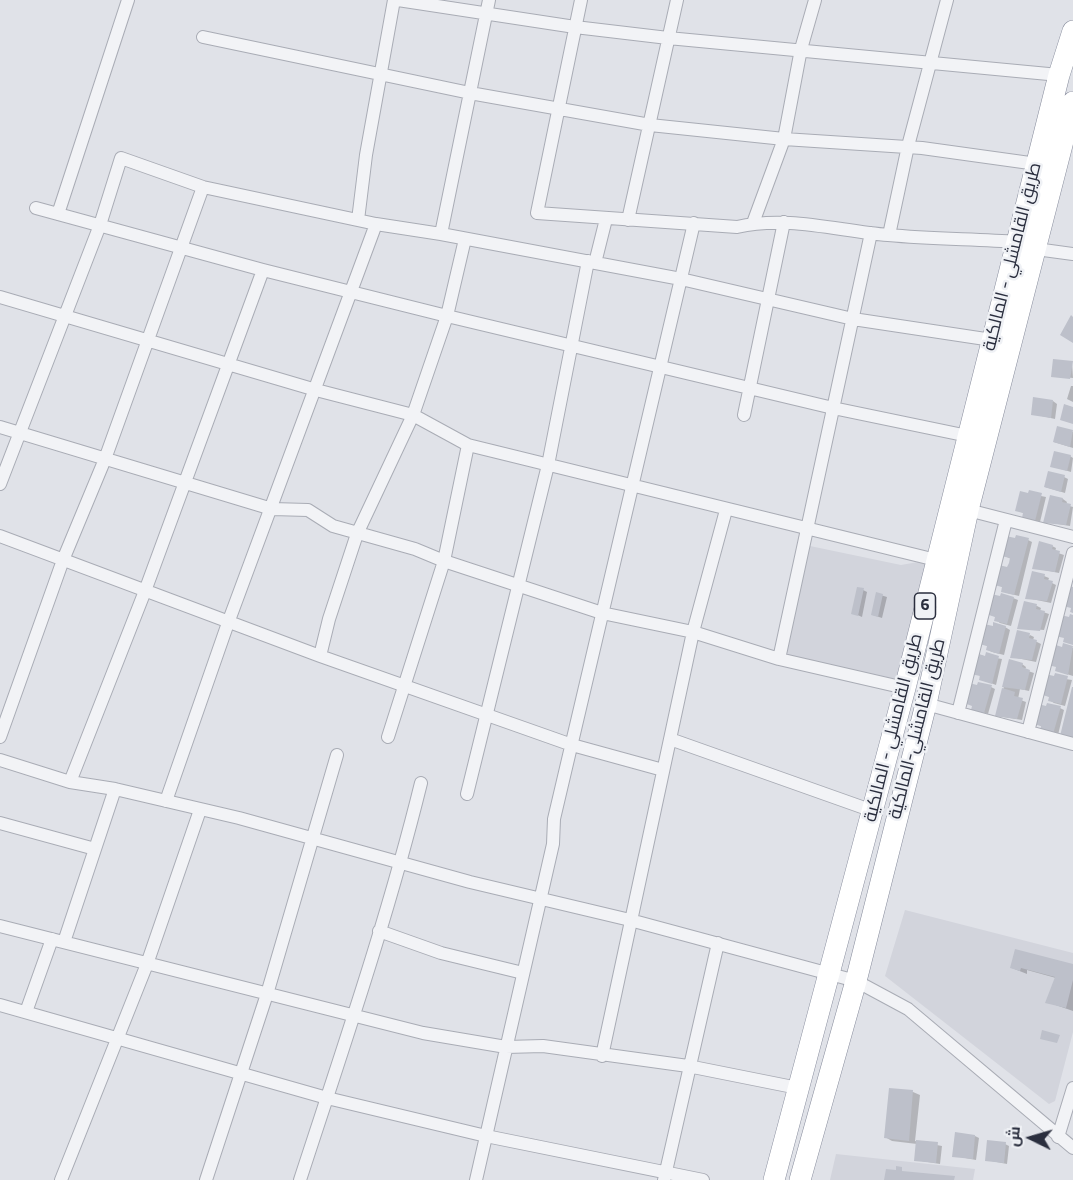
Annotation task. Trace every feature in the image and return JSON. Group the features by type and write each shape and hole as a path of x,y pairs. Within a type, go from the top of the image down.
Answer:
{"highway":[{"name":"طريق القامشلي - المالكية","path":"774,1180 827,974 944,554 968,436 992,340 1027,245 1037,164 1059,75 1073,32"},
{"name":"طريق القامشلي-المالكية","path":"800,1180 856,981 924,711 944,554 968,510 1027,245 1070,130 1073,102"},
{"path":"899,711 924,711"}],"street":[{"path":"58,214 128,0"},
{"path":"358,220 366,155 396,0 575,27 668,38 1059,75"},
{"path":"441,234 489,0"},
{"path":"581,0 537,213 737,227 753,223 784,222 889,235 1027,245 1073,254"},
{"path":"628,220 677,0"},
{"path":"753,223 783,139 801,49 815,0"},
{"path":"889,235 908,146 947,0"},
{"path":"203,37 470,93 650,125 783,139 908,146 1037,164"},
{"path":"0,484 100,225 121,158 203,187 376,224 681,279 853,318 992,340"},
{"path":"0,737 63,560 105,459 184,247 203,187"},
{"path":"36,208 263,270 447,316 833,408 968,436"},
{"path":"467,794 548,465 571,346 592,262 606,219"},
{"path":"744,415 784,222"},
{"path":"476,1180 553,844 554,819 694,223"},
{"path":"166,801 228,622 272,509 376,224"},
{"path":"779,659 871,233"},
{"path":"320,656 329,619 357,534 413,415 447,316 465,239"},
{"path":"70,782 145,591 263,270"},
{"path":"0,297 316,390 413,415 468,445 807,531 944,554"},
{"path":"0,427 272,509 308,510 333,526 415,549 444,561 602,613 693,632 779,659 905,688"},
{"path":"388,737 444,561 468,445"},
{"path":"602,1056 693,632 726,510"},
{"path":"968,510 1073,537"},
{"path":"958,713 1006,520"},
{"path":"0,536 320,656 572,745 663,770"},
{"path":"1028,732 1073,554"},
{"path":"924,711 958,713 1073,744"},
{"path":"670,739 873,811"},
{"path":"206,1180 267,994 337,755"},
{"path":"0,760 70,782 115,789 239,818 401,864 630,920 856,981 908,1009 1073,1148"},
{"path":"300,1180 355,1016 401,864 421,783"},
{"path":"26,1012 95,849 115,789"},
{"path":"61,1180 147,964 200,810"},
{"path":"0,823 95,849"},
{"path":"0,926 423,1033 506,1047 543,1046 602,1056 688,1066 798,1088"},
{"path":"379,931 441,953 523,973"},
{"path":"665,1176 688,1066 718,943"},
{"path":"0,1005 327,1098 665,1176 703,1180"},
{"path":"1058,1137 1073,1088"}],"shaded area":[{"path":"810,546 901,565 918,562 928,564 900,680 786,655"},
{"path":"905,910 1073,953 1073,1032 1055,1101 1049,1104 885,976"},
{"path":"836,1154 975,1169 973,1180 830,1180"}],"building":[{"path":"1071,315 1073,317 1073,343 1060,335"},
{"path":"1053,359 1073,361 1070,379 1051,377"},
{"path":"1033,397 1053,400 1051,418 1031,415"},
{"path":"1064,404 1073,407 1073,424 1060,420"},
{"path":"1057,426 1073,430 1070,447 1053,442"},
{"path":"1054,451 1071,455 1067,471 1050,467"},
{"path":"1048,471 1065,475 1061,492 1044,487"},
{"path":"1029,490 1042,493 1035,521 1022,518 1023,513 1015,511 1020,491 1028,493"},
{"path":"1050,495 1063,498 1062,502 1071,504 1066,525 1043,523"},
{"path":"1016,535 1029,538 1014,595 1001,592 1002,587 994,585 999,565 1007,567 1009,563 1010,558 1001,556 1006,536 1015,538"},
{"path":"1039,541 1053,545 1052,549 1060,551 1055,572 1032,569"},
{"path":"1032,571 1045,574 1044,579 1053,581 1047,601 1025,599"},
{"path":"1068,586 1073,587 1073,613 1070,612 1071,608 1063,606"},
{"path":"857,587 864,588 858,616 851,614"},
{"path":"876,592 883,594 878,617 871,615"},
{"path":"1001,593 1014,597 1007,624 994,621 995,617 986,614 991,594 1000,596"},
{"path":"1024,601 1037,604 1036,609 1045,611 1040,631 1017,629"},
{"path":"1070,614 1073,615 1073,645 1063,642 1064,638 1055,636 1061,615 1069,617"},
{"path":"993,622 1006,626 999,654 986,650 987,646 979,644 984,624 993,626"},
{"path":"1017,630 1030,633 1029,638 1037,640 1032,660 1010,658"},
{"path":"1063,643 1073,646 1068,675 1055,671 1056,667 1048,665 1053,644 1062,647"},
{"path":"986,652 999,656 992,684 979,680 980,676 971,674 976,653 985,656"},
{"path":"1009,659 1023,663 1022,667 1030,670 1025,690 1002,687"},
{"path":"1055,673 1068,676 1061,704 1048,701 1049,697 1040,694 1045,674 1054,676"},
{"path":"978,682 992,685 984,713 971,710 972,706 964,703 969,683 977,685"},
{"path":"1073,687 1073,739 1060,736"},
{"path":"1002,688 1015,692 1014,696 1023,698 1017,719 995,716"},
{"path":"1047,703 1061,706 1053,734 1040,731 1041,726 1033,724 1038,704 1046,706"},
{"path":"1015,949 1073,964 1073,980 1066,1008 1045,1003 1055,977 1021,968 1020,971 1010,968"},
{"path":"1042,1030 1060,1035 1057,1043 1040,1039"},
{"path":"889,1088 913,1090 909,1141 884,1138"},
{"path":"955,1132 975,1135 973,1159 952,1157"},
{"path":"916,1140 938,1142 936,1163 914,1161"},
{"path":"987,1140 1006,1142 1004,1163 985,1161"},
{"path":"896,1166 902,1167 902,1171 955,1176 954,1180 884,1180 886,1169 896,1170"}]}
